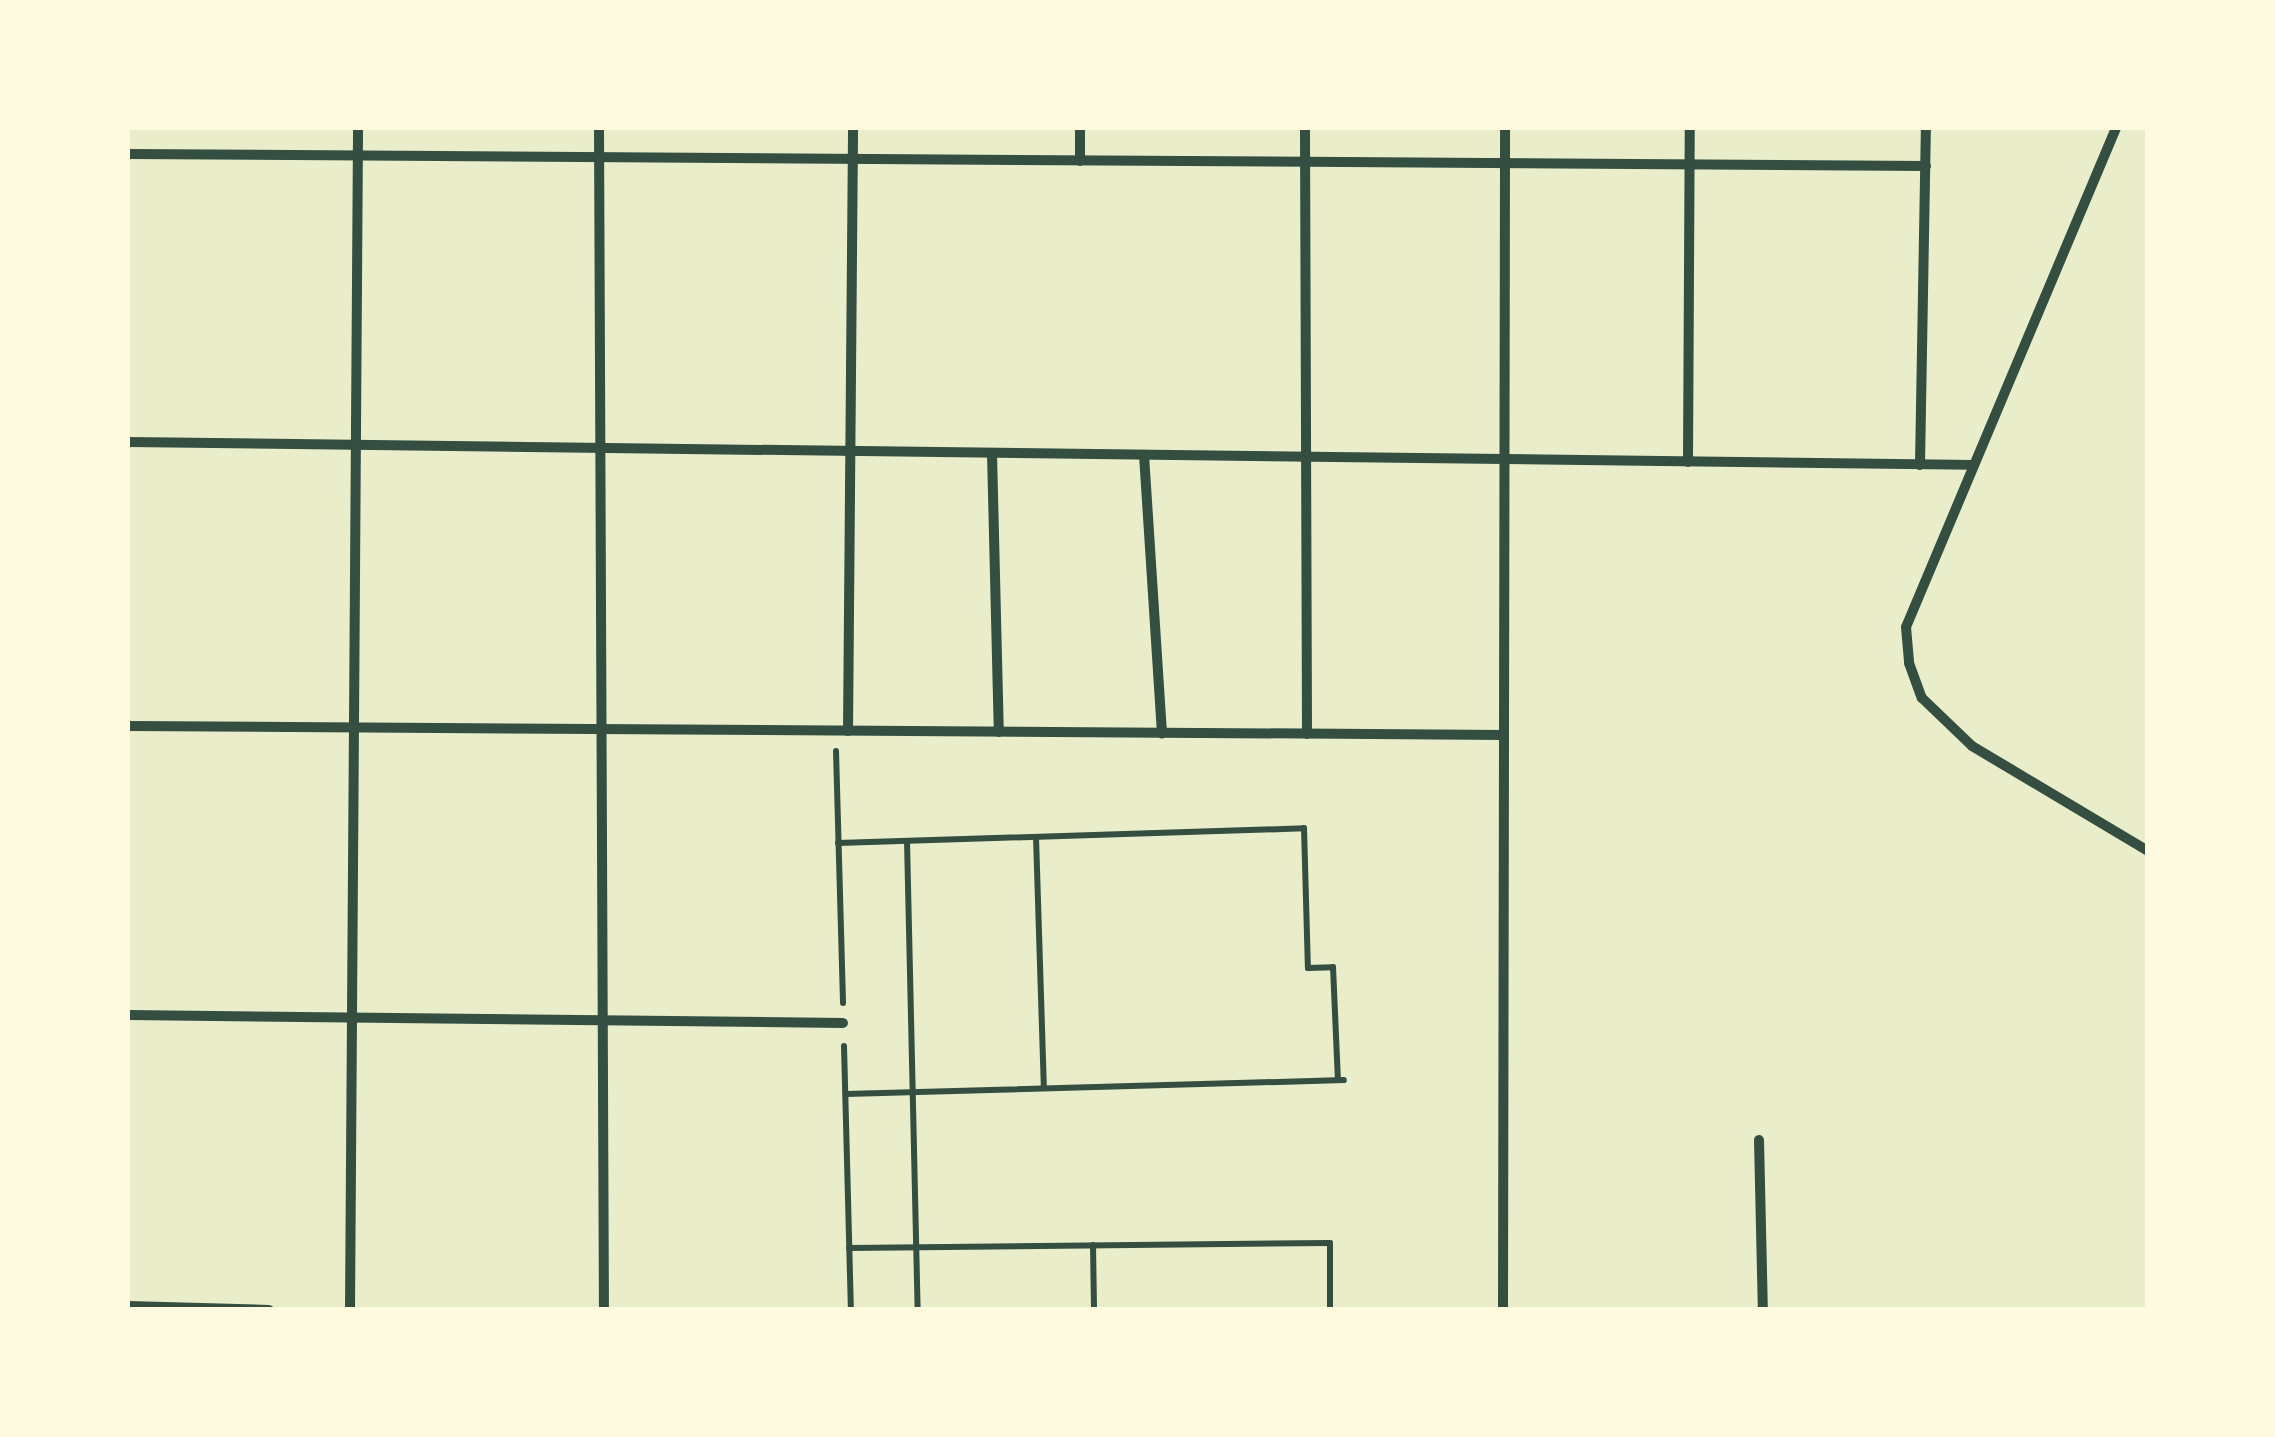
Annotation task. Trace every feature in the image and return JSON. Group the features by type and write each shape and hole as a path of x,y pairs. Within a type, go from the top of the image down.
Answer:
{"street":[{"path":"350,1310 358,128"},
{"path":"599,128 604,1310"},
{"path":"848,731 853,128"},
{"path":"1080,128 1080,161"},
{"path":"1305,128 1307,734"},
{"path":"1503,1310 1505,128"},
{"path":"1688,462 1690,128"},
{"path":"1920,464 1926,128"},
{"path":"2116,128 1906,628 1909,664 1922,698 1972,746 2148,850"},
{"path":"128,154 1926,166"},
{"path":"128,442 1974,465"},
{"path":"992,453 999,732"},
{"path":"1144,454 1162,733"},
{"path":"128,726 1504,735"},
{"path":"128,1015 843,1023"},
{"path":"1758,1140 1763,1310"},
{"path":"128,1306 269,1310"}],"path":[{"path":"838,843 1304,828 1308,968 1333,967 1341,1080 845,1094"},
{"path":"1036,837 1044,1088"},
{"path":"907,841 918,1310"},
{"path":"850,1248 1330,1243 1330,1310"},
{"path":"1093,1245 1094,1310"}]}
